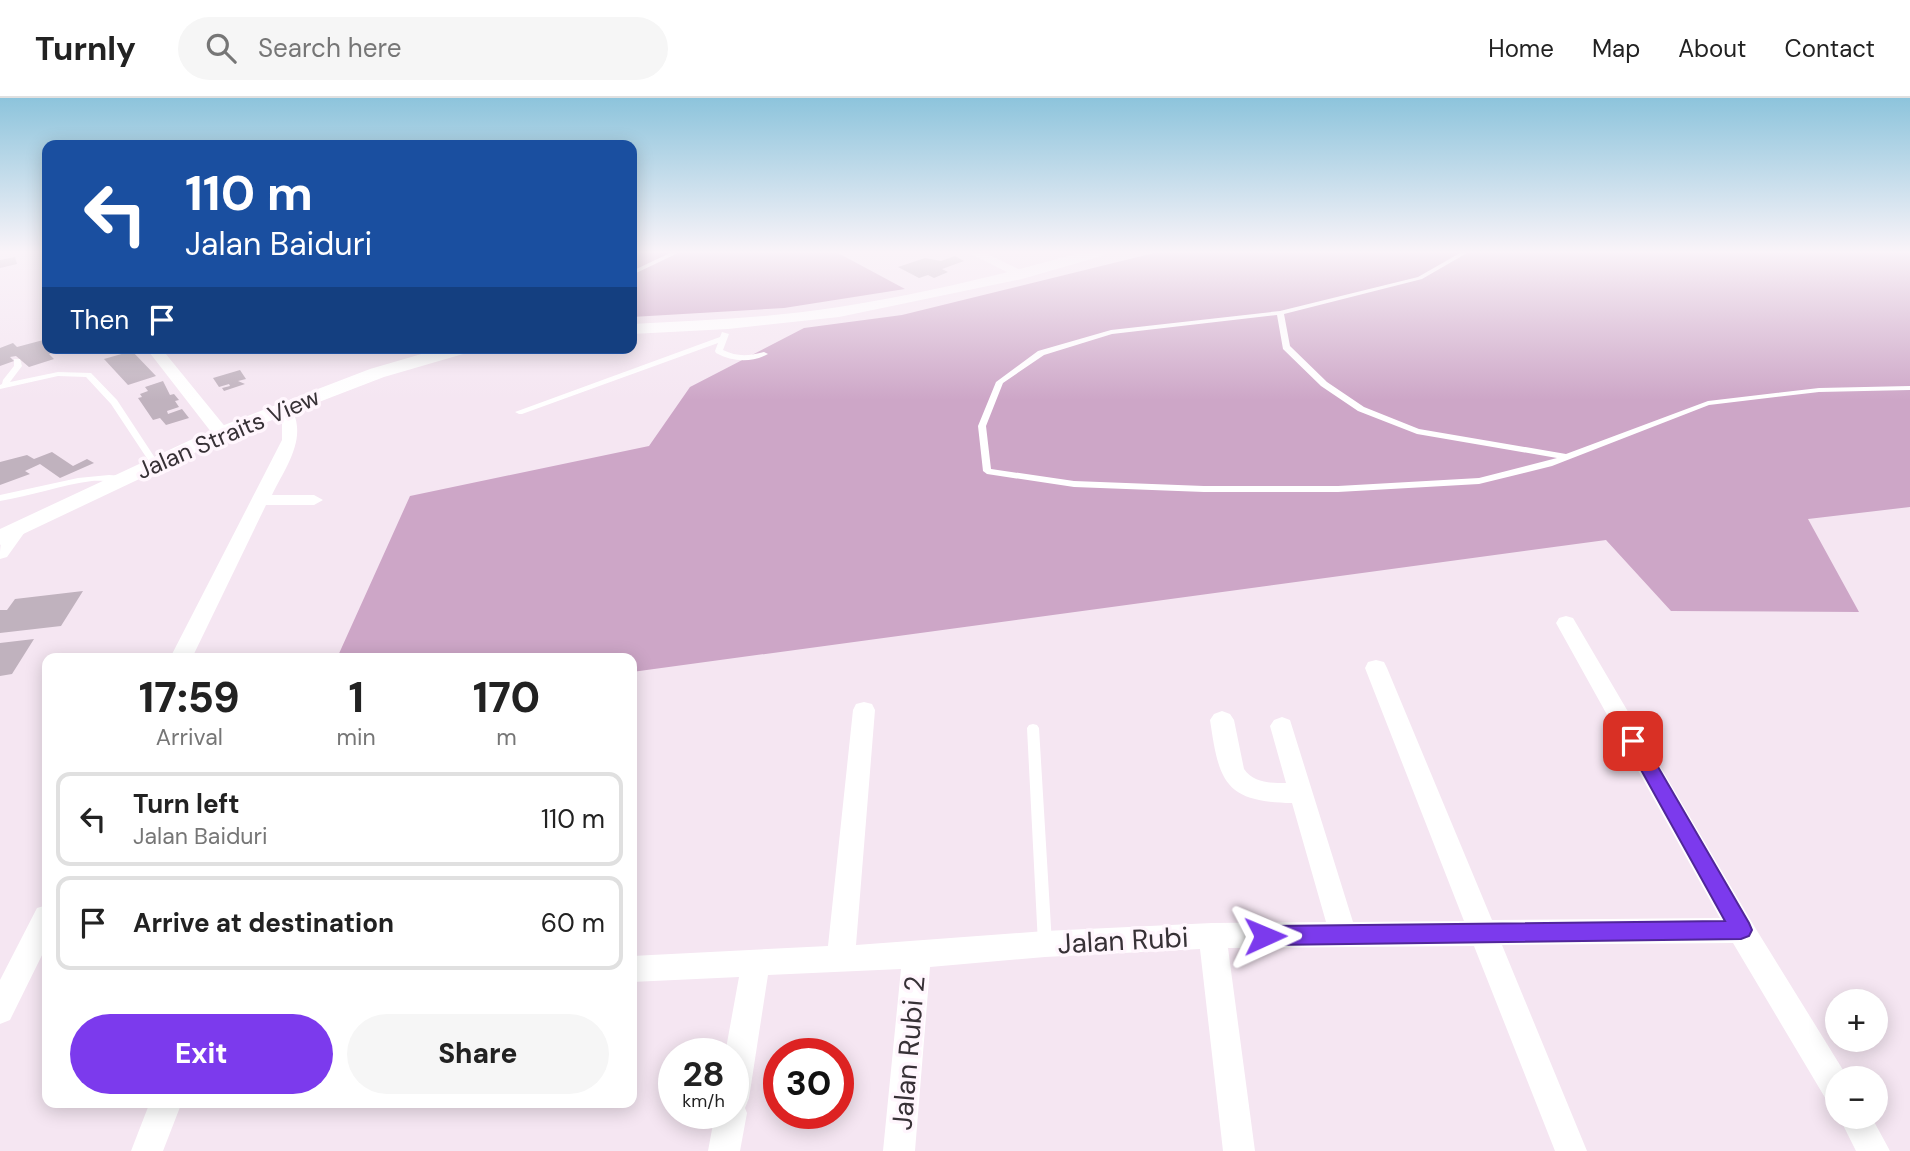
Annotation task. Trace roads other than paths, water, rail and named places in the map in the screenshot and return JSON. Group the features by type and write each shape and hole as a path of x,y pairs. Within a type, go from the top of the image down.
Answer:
{"street":[{"path":"637,329 726,331 886,302"},
{"path":"158,354 221,433"},
{"name":"Jalan Straits View","path":"9,533 221,433 426,354"},
{"path":"184,653 290,440 290,422 284,409"},
{"path":"260,500 314,500"},
{"path":"0,553 9,533"},
{"path":"1566,623 1741,930 1825,1069"},
{"path":"1376,668 1571,1151"},
{"path":"841,958 864,710"},
{"path":"1222,720 1228,760 1234,777 1245,789 1264,794 1301,793"},
{"path":"1282,726 1343,934"},
{"path":"0,1010 42,927"},
{"name":"Jalan Rubi","path":"637,969 917,955 1045,944 1212,936 1741,930"},
{"path":"1212,936 1239,1151"},
{"name":"Jalan Rubi 2","path":"899,1151 917,955"},
{"path":"744,1038 757,961"},
{"path":"152,1151 164,1108"},
{"path":"724,1151 728,1129"},
{"path":"1861,1129 1874,1151"}],"lane":[{"path":"1323,302 1280,313 1111,332 1041,353 1000,382 982,426 987,471 1074,484 1338,489 1479,481 1549,464 1709,403 1819,390 1910,388"},
{"path":"1280,313 1286,346 1324,384 1361,409 1417,431 1567,457"},
{"path":"726,331 719,351 740,360 764,354"},
{"path":"519,412 726,331"},
{"path":"3,383 15,371 17,361"},
{"path":"3,383 58,374 88,375 114,402 155,464"},
{"path":"0,498 83,479 109,476 125,478"},
{"path":"1033,728 1045,944"}]}
